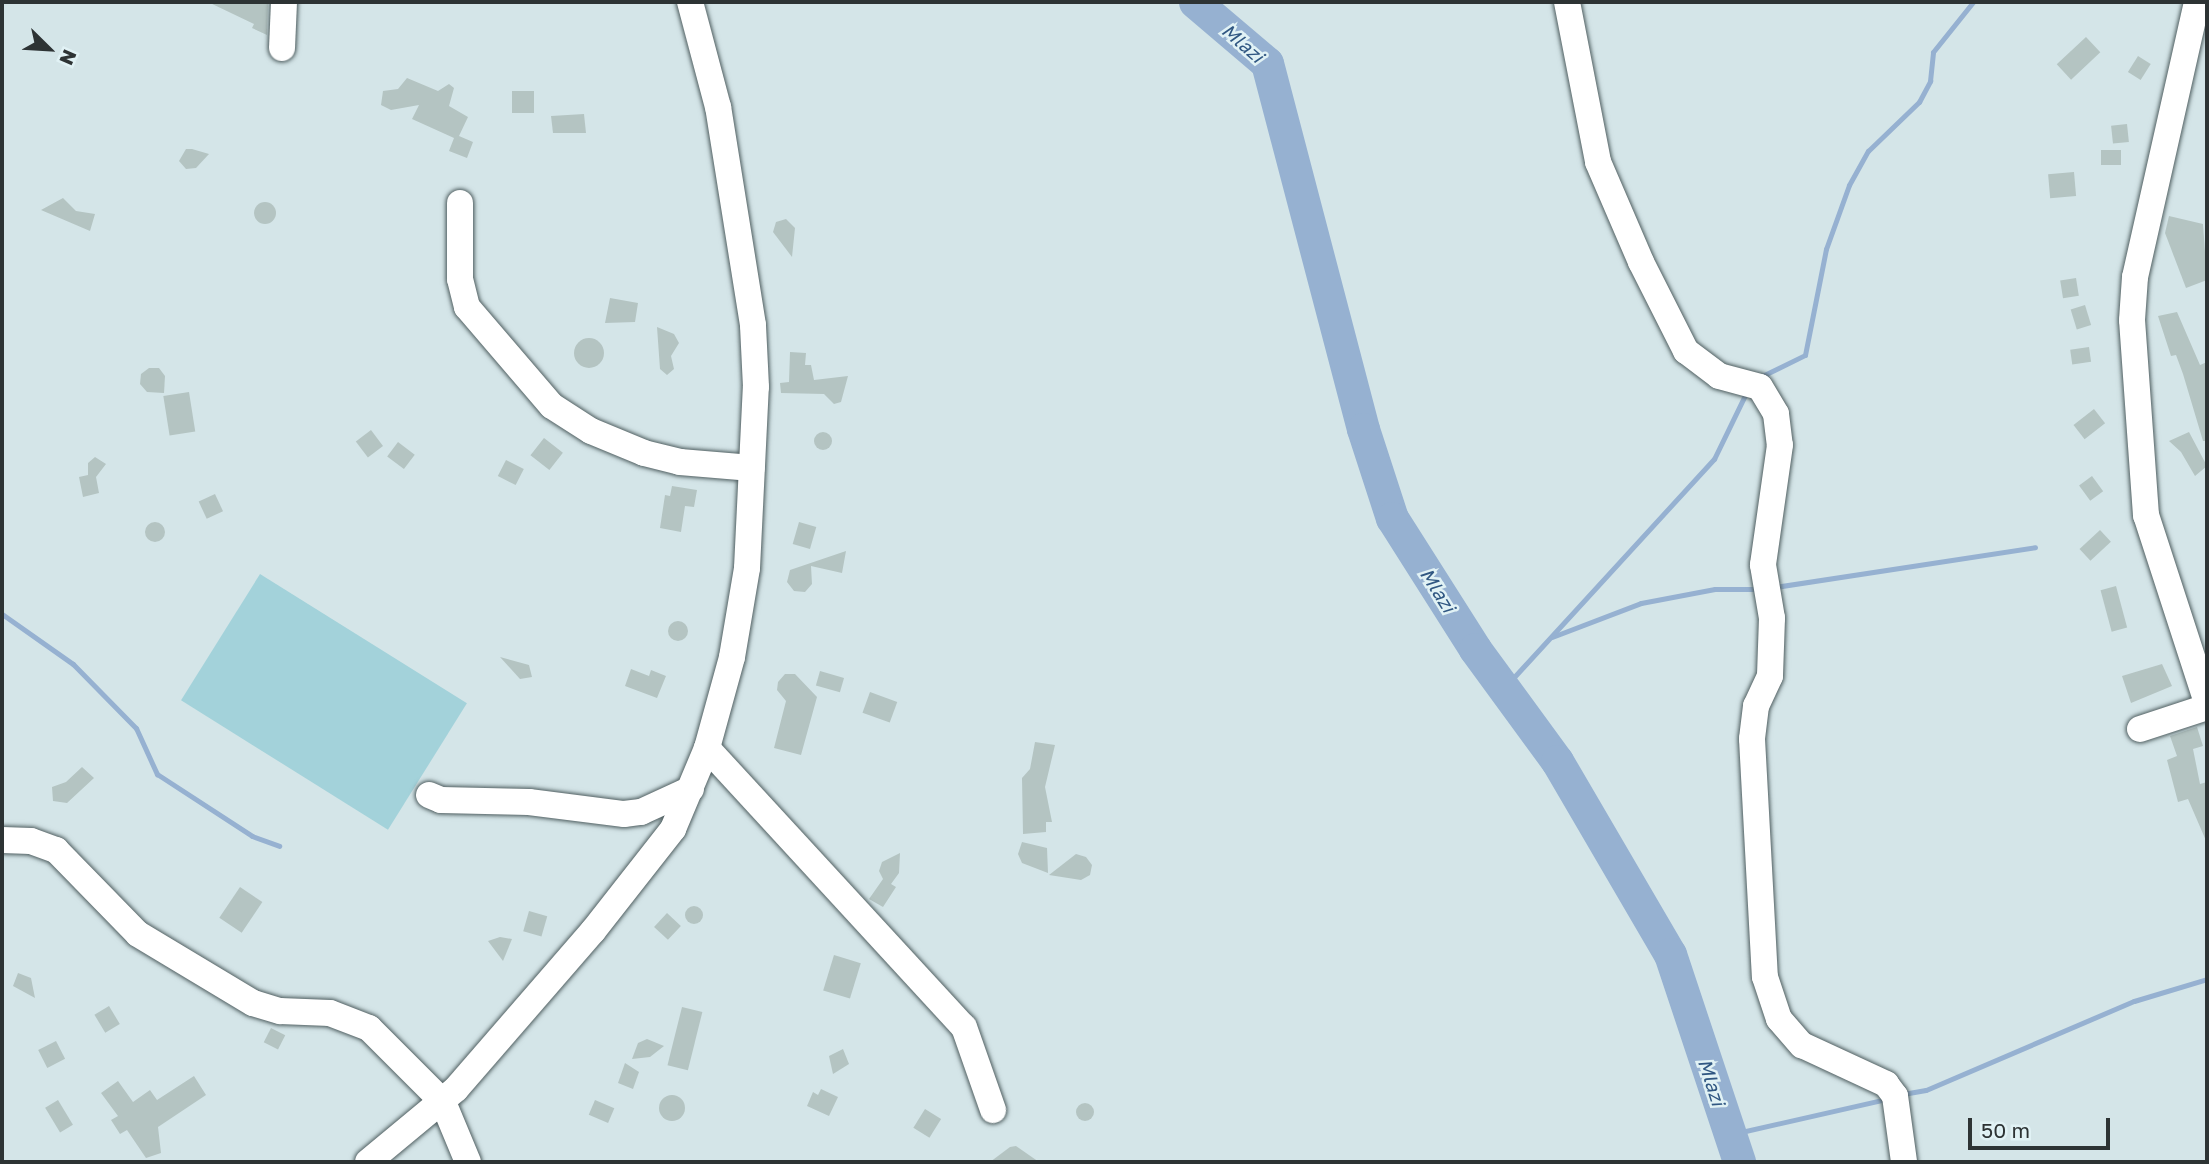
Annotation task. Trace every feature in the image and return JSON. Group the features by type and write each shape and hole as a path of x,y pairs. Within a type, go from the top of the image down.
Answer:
{"street":[{"path":"282,48 284,2"},
{"path":"368,1162 443,1102 659,850 691,789 707,748 732,657 747,568 752,468 752,324 718,107 690,2"},
{"path":"1567,2 1598,162 1646,273 1686,351 1719,376 1760,387 1776,414 1780,445 1763,565 1772,618 1770,676 1756,706 1752,739 1765,977 1779,1019 1802,1045 1886,1084 1895,1096 1905,1162"},
{"path":"2140,729 2207,705 2147,515 2132,320 2135,277 2197,2"},
{"path":"460,203 460,279 467,307 552,407 591,431 644,453 680,462 752,468"},
{"path":"707,748 964,1027 993,1110"},
{"path":"429,795 441,800 529,802 624,814 641,812 691,789"},
{"path":"2,840 31,841 56,850 138,934 253,1003 280,1011 330,1013 369,1028 443,1102 468,1162"}],"shaded area":[{"path":"260,574 467,703 388,830 181,700"}],"building":[{"path":"208,2 268,2 267,35 252,28 254,24"},
{"path":"2086,37 2100,52 2071,80 2057,64"},
{"path":"2138,56 2151,64 2141,80 2128,72"},
{"path":"407,78 438,91 449,84 454,88 449,106 468,117 459,136 473,142 467,158 449,151 454,138 412,119 419,105 391,110 381,105 383,91 398,89"},
{"path":"512,91 534,91 534,113 512,113"},
{"path":"584,114 586,133 553,133 551,116"},
{"path":"2127,124 2129,142 2113,144 2111,126"},
{"path":"186,149 209,154 196,168 186,169 179,161"},
{"path":"2101,150 2121,150 2121,165 2101,165"},
{"path":"2074,172 2076,196 2050,198 2048,174"},
{"path":"63,198 76,211 95,214 90,231 41,210"},
{"path":"265,202 273,205 276,213 273,221 265,224 257,221 254,213 257,205"},
{"path":"2169,216 2203,224 2207,280 2186,288 2165,233"},
{"path":"786,219 795,228 792,257 773,232 776,222"},
{"path":"2076,278 2079,296 2063,298 2060,281"},
{"path":"610,298 638,303 635,322 605,323"},
{"path":"2085,305 2091,325 2077,329 2071,309"},
{"path":"2177,312 2200,365 2207,362 2207,441 2203,441 2183,374 2176,355 2171,356 2158,316"},
{"path":"657,327 674,334 679,343 671,356 674,369 667,375 660,369"},
{"path":"589,338 600,342 604,353 600,364 589,368 578,364 574,353 578,342"},
{"path":"2089,347 2091,362 2072,364 2070,350"},
{"path":"790,352 806,353 805,365 811,365 814,380 848,376 841,402 834,404 824,394 781,393 780,383 789,382"},
{"path":"149,368 159,368 165,376 164,393 147,392 140,384 141,374"},
{"path":"189,392 195,432 170,436 163,396"},
{"path":"2094,409 2105,423 2085,439 2074,425"},
{"path":"371,430 383,446 368,457 356,441"},
{"path":"819,432 827,432 832,441 830,448 819,450 814,445 814,437"},
{"path":"2189,432 2207,466 2195,476 2181,452 2169,441"},
{"path":"544,438 563,453 549,470 530,455"},
{"path":"398,442 415,455 404,469 387,456"},
{"path":"95,457 106,464 96,477 99,493 83,497 79,477 88,475 88,463"},
{"path":"506,460 524,469 516,485 498,476"},
{"path":"2092,476 2103,491 2090,501 2079,485"},
{"path":"672,486 697,490 694,507 685,506 681,532 660,528 665,495 670,496"},
{"path":"215,494 223,511 207,519 199,502"},
{"path":"155,522 162,525 165,532 162,539 155,542 148,539 145,532 148,525"},
{"path":"799,522 816,527 810,549 793,544"},
{"path":"2100,530 2111,542 2090,561 2080,549"},
{"path":"846,551 842,573 811,566 812,584 805,592 794,591 787,582 790,570"},
{"path":"2116,586 2127,628 2112,632 2101,590"},
{"path":"678,621 685,624 688,631 685,638 678,641 671,638 668,631 671,624"},
{"path":"500,657 529,665 532,677 520,679"},
{"path":"2162,664 2172,686 2131,703 2122,676"},
{"path":"631,669 649,676 651,670 666,676 657,698 625,686"},
{"path":"820,671 844,678 840,692 816,685"},
{"path":"785,674 795,674 817,697 801,755 774,748 786,701 777,690 778,682"},
{"path":"870,692 897,702 890,723 862,713"},
{"path":"2197,727 2203,746 2193,749 2200,784 2207,782 2207,843 2188,799 2178,802 2167,760 2177,756 2170,736"},
{"path":"1035,742 1055,745 1045,787 1052,822 1046,822 1046,832 1023,834 1022,778 1030,769"},
{"path":"82,767 94,778 67,803 53,801 52,787 66,782"},
{"path":"1022,842 1047,848 1048,873 1022,863 1018,854"},
{"path":"900,853 899,873 891,884 896,887 883,907 869,899 883,879 879,871 882,862"},
{"path":"1076,854 1086,857 1092,865 1090,875 1081,880 1049,875"},
{"path":"240,887 262,902 242,933 219,918"},
{"path":"694,906 700,909 703,915 700,921 694,924 688,921 685,915 688,909"},
{"path":"529,911 547,916 541,936 523,931"},
{"path":"667,913 681,926 668,940 654,927"},
{"path":"500,937 512,939 503,961 488,941"},
{"path":"834,955 861,963 850,999 823,990"},
{"path":"18,973 31,978 35,998 13,986"},
{"path":"109,1006 120,1024 105,1033 94,1015"},
{"path":"682,1007 702,1012 688,1070 667,1065"},
{"path":"271,1028 285,1035 278,1050 264,1042"},
{"path":"647,1039 664,1046 650,1057 632,1059 638,1043"},
{"path":"56,1041 65,1059 47,1068 38,1050"},
{"path":"843,1049 849,1064 833,1074 829,1056"},
{"path":"625,1063 639,1072 633,1089 618,1083"},
{"path":"194,1076 206,1095 158,1127 161,1153 146,1158 127,1130 120,1134 111,1120 118,1116 101,1093 118,1081 133,1102 150,1090 157,1100"},
{"path":"821,1089 838,1097 829,1116 807,1106 813,1092 818,1095"},
{"path":"672,1095 681,1099 685,1108 681,1117 672,1121 663,1117 659,1108 663,1099"},
{"path":"58,1100 73,1125 60,1133 45,1108"},
{"path":"595,1100 614,1108 608,1123 589,1115"},
{"path":"1081,1103 1089,1103 1094,1112 1092,1119 1081,1121 1076,1116 1076,1108"},
{"path":"925,1109 941,1119 929,1138 913,1128"},
{"path":"1016,1146 1039,1162 990,1162 1010,1147"}],"waterway":[{"name":"Mlazi","path":"1195,2 1267,63 1363,429 1392,518 1475,649 1557,761 1670,954 1739,1162"},
{"path":"1758,378 1805,355 1826,249 1849,185 1868,151 1919,102 1930,81 1933,52 1973,2"},
{"path":"1504,688 1714,459 1747,391"},
{"path":"1775,587 2035,547"},
{"path":"1552,637 1641,603 1715,589 1758,589"},
{"path":"2,614 73,664 136,728 157,774 252,836 279,846"},
{"path":"1903,1094 1926,1090 2134,1001 2207,979"},
{"path":"1728,1135 1887,1099"}]}
